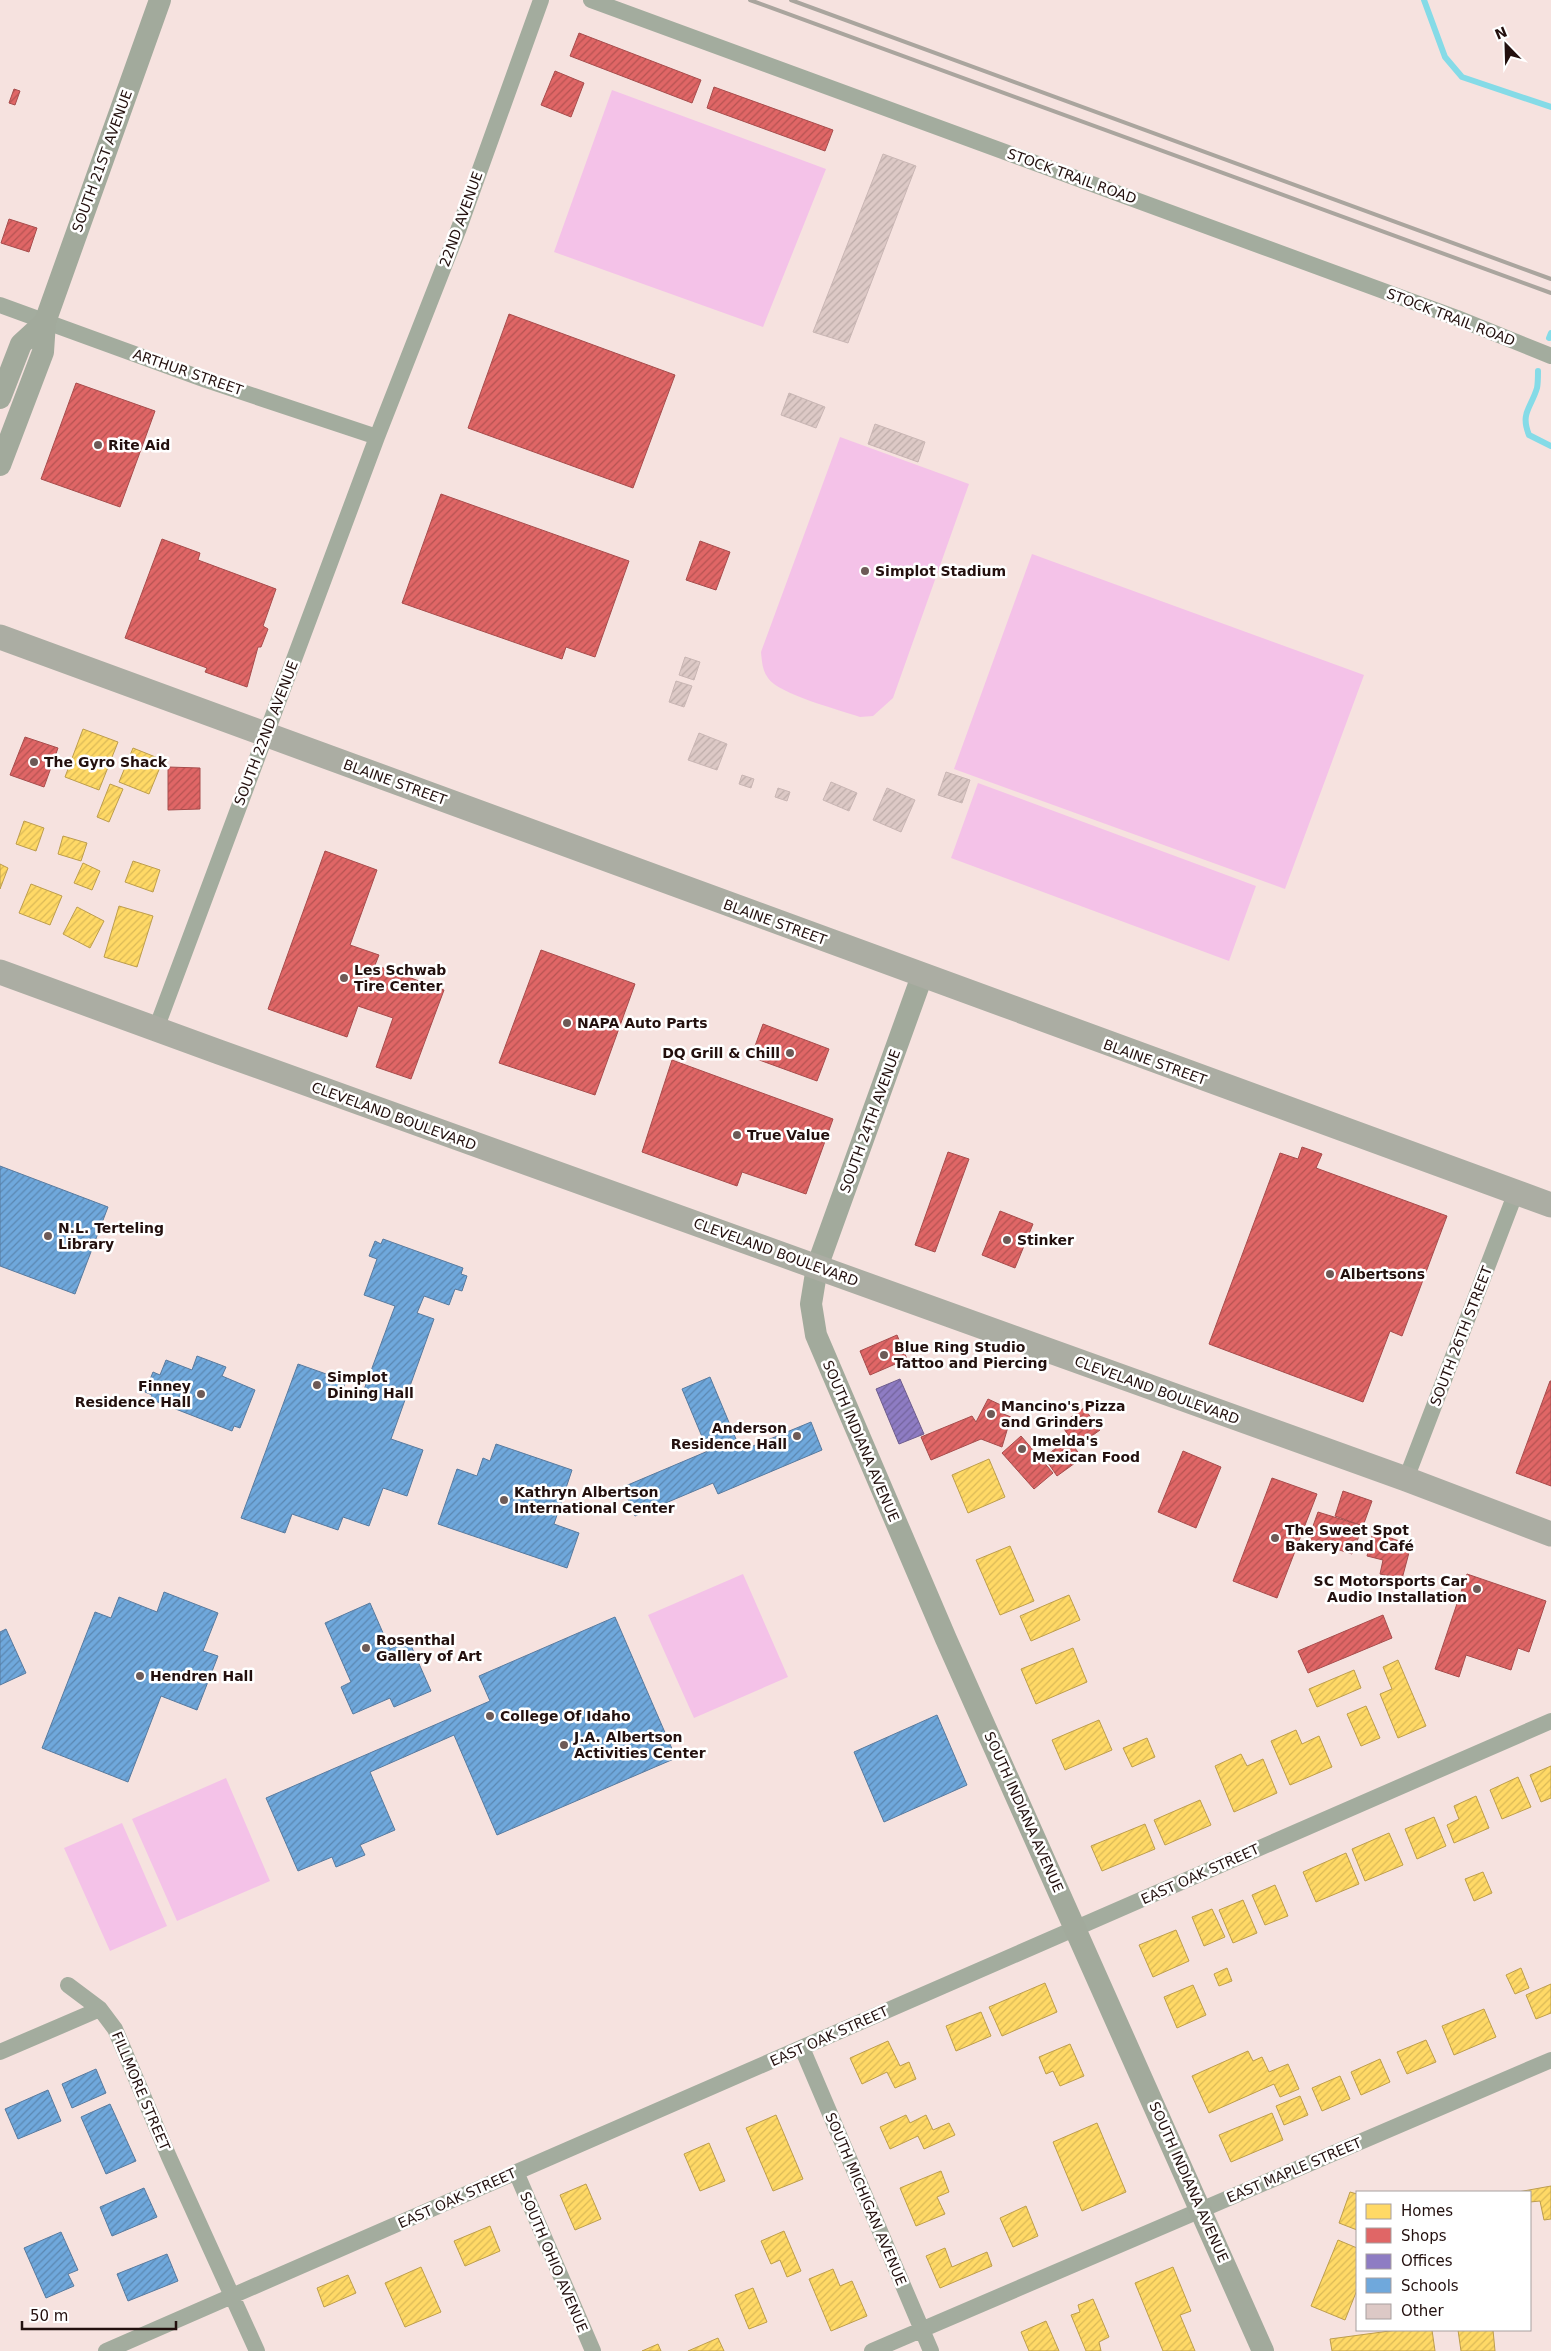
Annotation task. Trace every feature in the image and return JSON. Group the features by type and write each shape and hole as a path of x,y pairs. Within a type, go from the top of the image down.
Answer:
{"main road":[{"name":"SOUTH 21ST AVENUE","path":"0,466 43,352 44,322 160,0"},
{"name":"SOUTH 21ST AVENUE","path":"0,398 21,344 44,322"},
{"name":"BLAINE STREET","path":"0,637 1551,1205"},
{"name":"CLEVELAND BOULEVARD","path":"0,972 1406,1479 1551,1534"},
{"name":"SOUTH 24TH AVENUE","path":"817,1267 922,976"},
{"name":"SOUTH INDIANA AVENUE","path":"817,1267 811,1304 816,1335 946,1639 1202,2210 1263,2351"}],"street":[{"name":"22ND AVENUE","path":"377,437 459,228 541,0"},
{"name":"STOCK TRAIL ROAD","path":"591,0 1457,318 1551,356"},
{"name":"ARTHUR STREET","path":"0,305 206,380 377,437"},
{"name":"SOUTH 22ND AVENUE","path":"156,1029 377,437"},
{"name":"SOUTH 26TH STREET","path":"1406,1479 1516,1192"},
{"name":"EAST OAK STREET","path":"106,2351 1551,1721"},
{"name":"FILLMORE STREET","path":"68,1985 100,2009 116,2030 169,2157 257,2351"},
{"path":"0,2052 100,2009"},
{"name":"SOUTH MICHIGAN AVENUE","path":"802,2048 931,2351"},
{"name":"EAST MAPLE STREET","path":"872,2351 1551,2060"},
{"name":"SOUTH OHIO AVENUE","path":"516,2172 593,2351"}],"shaded area":[{"path":"612,90 826,169 763,327 554,252"},
{"name":"Simplot Stadium","path":"840,437 969,484 893,698 873,716 860,717 796,696 774,684 763,669 761,652"},
{"path":"1032,554 1364,675 1285,889 954,769"},
{"path":"978,783 1256,886 1229,961 951,858"},
{"path":"743,1574 788,1677 694,1718 648,1615"},
{"path":"226,1778 270,1881 177,1921 132,1819"},
{"path":"122,1823 167,1926 110,1951 64,1848"}],"building: Homes":[{"path":"83,729 118,742 99,790 65,777"},
{"path":"133,748 163,760 149,794 119,782"},
{"path":"110,784 123,789 109,822 97,817"},
{"path":"24,821 44,828 36,851 16,844"},
{"path":"63,836 87,843 81,861 58,854"},
{"path":"133,861 160,870 153,892 125,882"},
{"path":"83,863 100,871 92,890 74,883"},
{"path":"0,864 8,868 0,889"},
{"path":"31,884 62,896 50,925 19,913"},
{"path":"119,906 153,916 137,967 104,957"},
{"path":"77,907 104,921 90,948 63,934"},
{"path":"989,1459 1005,1497 968,1513 952,1475"},
{"path":"1010,1546 1034,1601 1000,1615 976,1560"},
{"path":"1069,1595 1080,1620 1031,1641 1020,1616"},
{"path":"1073,1648 1087,1682 1036,1704 1021,1669"},
{"path":"1398,1660 1426,1726 1398,1738 1380,1694 1392,1689 1383,1667"},
{"path":"1354,1670 1361,1688 1317,1707 1309,1689"},
{"path":"1366,1706 1380,1738 1361,1746 1347,1714"},
{"path":"1099,1720 1112,1750 1065,1770 1052,1740"},
{"path":"1296,1730 1302,1744 1319,1736 1332,1767 1290,1785 1271,1741"},
{"path":"1147,1738 1155,1757 1132,1767 1123,1748"},
{"path":"1241,1754 1247,1766 1263,1759 1277,1793 1234,1812 1215,1766"},
{"path":"1551,1766 1551,1798 1541,1802 1530,1775"},
{"path":"1518,1777 1531,1807 1502,1819 1490,1790"},
{"path":"1476,1796 1489,1828 1454,1843 1447,1825 1459,1819 1454,1806"},
{"path":"1200,1800 1211,1825 1165,1845 1154,1820"},
{"path":"1434,1817 1446,1846 1417,1859 1405,1829"},
{"path":"1145,1824 1155,1849 1102,1871 1091,1846"},
{"path":"1389,1833 1403,1865 1365,1881 1352,1849"},
{"path":"1346,1853 1359,1884 1316,1902 1303,1872"},
{"path":"1483,1872 1492,1893 1474,1901 1465,1879"},
{"path":"1275,1885 1288,1916 1265,1925 1252,1895"},
{"path":"1243,1900 1257,1933 1233,1943 1219,1910"},
{"path":"1212,1909 1225,1937 1204,1946 1192,1917"},
{"path":"1176,1930 1189,1961 1153,1977 1139,1945"},
{"path":"1227,1968 1232,1981 1219,1986 1214,1974"},
{"path":"1521,1968 1529,1988 1515,1994 1506,1975"},
{"path":"1045,1983 1057,2012 1002,2036 989,2007"},
{"path":"1551,1984 1551,2013 1536,2019 1526,1995"},
{"path":"1193,1985 1206,2015 1177,2028 1164,1997"},
{"path":"1484,2009 1496,2037 1454,2055 1442,2026"},
{"path":"981,2012 991,2036 956,2051 946,2026"},
{"path":"1426,2040 1436,2062 1407,2074 1397,2052"},
{"path":"888,2041 900,2066 909,2062 916,2079 895,2088 887,2072 862,2084 850,2058"},
{"path":"1070,2044 1084,2076 1060,2086 1053,2071 1046,2074 1039,2057"},
{"path":"1248,2051 1253,2061 1262,2057 1269,2072 1288,2064 1299,2089 1280,2097 1274,2084 1209,2113 1192,2076"},
{"path":"1380,2059 1390,2082 1361,2095 1351,2072"},
{"path":"1340,2076 1350,2099 1322,2111 1312,2088"},
{"path":"1300,2096 1308,2115 1284,2125 1276,2106"},
{"path":"1272,2113 1283,2140 1231,2162 1219,2135"},
{"path":"776,2115 803,2179 773,2191 746,2128"},
{"path":"906,2115 910,2123 926,2115 933,2130 949,2123 955,2135 924,2149 918,2136 890,2149 880,2127"},
{"path":"1097,2123 1126,2192 1082,2211 1053,2142"},
{"path":"709,2143 725,2181 700,2191 684,2154"},
{"path":"941,2171 949,2192 937,2197 945,2214 916,2226 900,2188"},
{"path":"586,2184 601,2219 575,2230 560,2195"},
{"path":"1551,2186 1551,2219 1544,2220 1540,2201 1531,2202 1531,2191 1524,2191"},
{"path":"1350,2192 1356,2194 1356,2230 1339,2223"},
{"path":"1026,2206 1038,2236 1013,2247 1000,2218"},
{"path":"490,2226 500,2251 465,2266 454,2241"},
{"path":"784,2231 801,2271 787,2277 780,2260 771,2264 761,2241"},
{"path":"1338,2240 1356,2248 1356,2292 1345,2320 1311,2306"},
{"path":"945,2248 952,2267 987,2252 992,2266 940,2288 926,2256"},
{"path":"421,2267 441,2312 405,2327 385,2283"},
{"path":"1173,2267 1191,2311 1180,2315 1195,2351 1163,2351 1135,2283"},
{"path":"833,2269 840,2286 852,2281 867,2316 831,2331 809,2279"},
{"path":"348,2275 356,2293 324,2307 317,2288"},
{"path":"753,2288 767,2322 749,2329 735,2295"},
{"path":"1093,2299 1109,2337 1099,2342 1101,2351 1086,2351 1071,2315 1080,2312 1078,2305"},
{"path":"1046,2321 1059,2351 1029,2351 1021,2332"},
{"path":"1390,2331 1432,2331 1435,2351 1332,2351 1330,2339"},
{"path":"1458,2331 1493,2331 1495,2351 1461,2351"},
{"path":"718,2338 724,2351 688,2351"},
{"path":"658,2344 661,2351 642,2351"}],"building: Shops":[{"path":"579,33 701,80 692,103 570,56"},
{"path":"555,71 584,83 571,117 541,105"},
{"path":"714,87 833,130 825,151 707,108"},
{"path":"14,89 20,91 15,105 9,103"},
{"path":"9,219 37,228 29,252 1,243"},
{"path":"509,314 675,375 633,488 468,428"},
{"name":"Rite Aid","path":"76,383 155,411 120,507 41,479"},
{"path":"441,494 629,561 595,657 566,647 562,659 402,603"},
{"path":"162,539 200,553 198,560 276,589 263,626 268,629 261,647 258,647 247,687 205,672 207,668 125,638"},
{"path":"700,541 730,552 716,590 686,580"},
{"name":"The Gyro Shack","path":"25,737 58,748 44,787 10,775"},
{"path":"168,767 200,768 200,809 168,810"},
{"name":"Les Schwab Tire Center","path":"325,851 377,870 350,945 379,955 375,965 444,990 411,1079 376,1067 393,1018 358,1006 347,1037 268,1009"},
{"name":"NAPA Auto Parts","path":"541,950 635,984 595,1095 499,1063"},
{"name":"DQ Grill & Chill","path":"763,1024 829,1049 817,1081 751,1057"},
{"name":"True Value","path":"672,1060 833,1119 806,1194 742,1172 737,1186 642,1152"},
{"name":"Albertsons","path":"1302,1147 1322,1154 1316,1168 1447,1216 1402,1336 1390,1331 1363,1402 1209,1344 1280,1153 1298,1159"},
{"path":"948,1152 969,1159 935,1252 915,1245"},
{"name":"Stinker","path":"1000,1211 1033,1224 1015,1268 982,1255"},
{"name":"Blue Ring Studio Tattoo and Piercing","path":"897,1335 907,1359 870,1375 860,1351"},
{"path":"1551,1381 1551,1486 1516,1473"},
{"path":"988,1399 1003,1406 1001,1413 1011,1417 1002,1447 981,1439 931,1460 921,1437 972,1416 976,1422"},
{"path":"1084,1408 1100,1430 1075,1448 1082,1458 1057,1476 1044,1457 1070,1438 1061,1424"},
{"path":"1021,1436 1053,1473 1034,1489 1002,1453"},
{"path":"1183,1451 1221,1467 1196,1528 1158,1512"},
{"name":"The Sweet Spot Bakery and Café","path":"1272,1478 1317,1494 1277,1598 1233,1581"},
{"path":"1343,1491 1372,1501 1363,1526 1335,1516"},
{"path":"1318,1512 1363,1526 1352,1554 1308,1540"},
{"path":"1373,1532 1411,1545 1402,1579 1380,1574 1383,1560 1367,1556"},
{"path":"1467,1574 1546,1601 1529,1652 1518,1648 1511,1670 1466,1655 1459,1677 1435,1669"},
{"path":"1383,1615 1392,1638 1308,1673 1298,1651"}],"building: Offices":[{"path":"900,1379 924,1434 899,1444 876,1389"}],"building: Schools":[{"name":"N.L. Terteling Library","path":"0,1166 108,1207 75,1294 0,1266"},
{"name":"Simplot Dining Hall","path":"383,1239 463,1268 461,1274 467,1276 462,1291 455,1289 449,1305 424,1296 417,1313 434,1319 391,1439 423,1450 407,1496 383,1488 369,1526 343,1517 338,1530 292,1514 285,1533 241,1518 298,1364 346,1381 343,1389 362,1395 395,1306 364,1295 377,1259 369,1256 375,1241 381,1244"},
{"name":"Finney Residence Hall","path":"197,1356 226,1367 222,1376 255,1390 240,1428 234,1426 232,1431 150,1399 152,1395 145,1392 153,1372 160,1375 166,1360 192,1370"},
{"name":"Anderson Residence Hall","path":"710,1377 741,1451 811,1422 822,1450 718,1494 713,1483 635,1516 623,1487 708,1451 682,1389"},
{"name":"Kathryn Albertson International Center","path":"496,1444 572,1470 554,1524 579,1533 567,1568 438,1524 457,1469 477,1476 483,1458 490,1461"},
{"name":"Hendren Hall","path":"164,1592 218,1613 203,1651 218,1656 197,1710 161,1696 128,1782 42,1748 95,1612 111,1618 119,1597 157,1612"},
{"path":"370,1603 390,1649 409,1641 431,1691 394,1707 390,1698 353,1714 341,1687 351,1682 325,1623"},
{"name":"J.A. Albertson Activities Center","path":"615,1617 676,1758 497,1835 454,1735 370,1772 395,1830 360,1845 365,1855 336,1867 332,1857 298,1871 266,1798 490,1701 479,1676"},
{"path":"6,1629 26,1673 0,1685 0,1632"},
{"path":"937,1715 967,1785 884,1822 854,1752"},
{"path":"96,2069 106,2093 72,2108 62,2084"},
{"path":"48,2090 61,2121 18,2139 5,2109"},
{"path":"110,2104 136,2161 106,2174 81,2117"},
{"path":"144,2188 157,2217 112,2236 100,2207"},
{"path":"61,2232 78,2270 68,2274 74,2286 46,2298 24,2248"},
{"path":"167,2254 178,2281 128,2301 117,2274"}],"building: Other":[{"path":"883,154 916,166 848,343 813,332"},
{"path":"789,393 825,407 816,428 781,415"},
{"path":"875,424 925,442 918,462 868,444"},
{"path":"685,657 700,662 694,680 679,675"},
{"path":"676,681 692,686 684,707 669,702"},
{"path":"699,733 727,744 717,770 688,760"},
{"path":"946,772 970,780 962,803 938,795"},
{"path":"742,775 754,779 751,788 739,784"},
{"path":"831,782 857,793 849,811 823,800"},
{"path":"778,788 790,792 787,801 775,797"},
{"path":"887,788 915,800 901,832 873,820"}],"waterway":[{"path":"1424,0 1445,57 1462,77 1551,107"},
{"path":"1549,338 1551,333"},
{"path":"1538,371 1537,388 1526,416 1527,427 1529,435 1551,446"}],"railway":[{"path":"750,0 1551,293"},
{"path":"791,0 1551,279"}],"place":[{"name":"Rite Aid","path":"98,445"},
{"name":"Simplot Stadium","path":"865,571"},
{"name":"The Gyro Shack","path":"34,762"},
{"name":"Les Schwab Tire Center","path":"344,978"},
{"name":"NAPA Auto Parts","path":"567,1023"},
{"name":"DQ Grill & Chill","path":"790,1053"},
{"name":"True Value","path":"737,1135"},
{"name":"N.L. Terteling Library","path":"48,1236"},
{"name":"Stinker","path":"1007,1240"},
{"name":"Albertsons","path":"1330,1274"},
{"name":"Blue Ring Studio Tattoo and Piercing","path":"884,1355"},
{"name":"Simplot Dining Hall","path":"317,1385"},
{"name":"Finney Residence Hall","path":"201,1394"},
{"name":"Mancino's Pizza and Grinders","path":"991,1414"},
{"name":"Anderson Residence Hall","path":"797,1436"},
{"name":"Imelda's Mexican Food","path":"1022,1449"},
{"name":"Kathryn Albertson International Center","path":"504,1500"},
{"name":"The Sweet Spot Bakery and Café","path":"1275,1538"},
{"name":"SC Motorsports Car Audio Installation","path":"1477,1589"},
{"name":"Rosenthal Gallery of Art","path":"366,1648"},
{"name":"Hendren Hall","path":"140,1676"},
{"name":"College Of Idaho","path":"490,1716"},
{"name":"J.A. Albertson Activities Center","path":"564,1745"}]}
